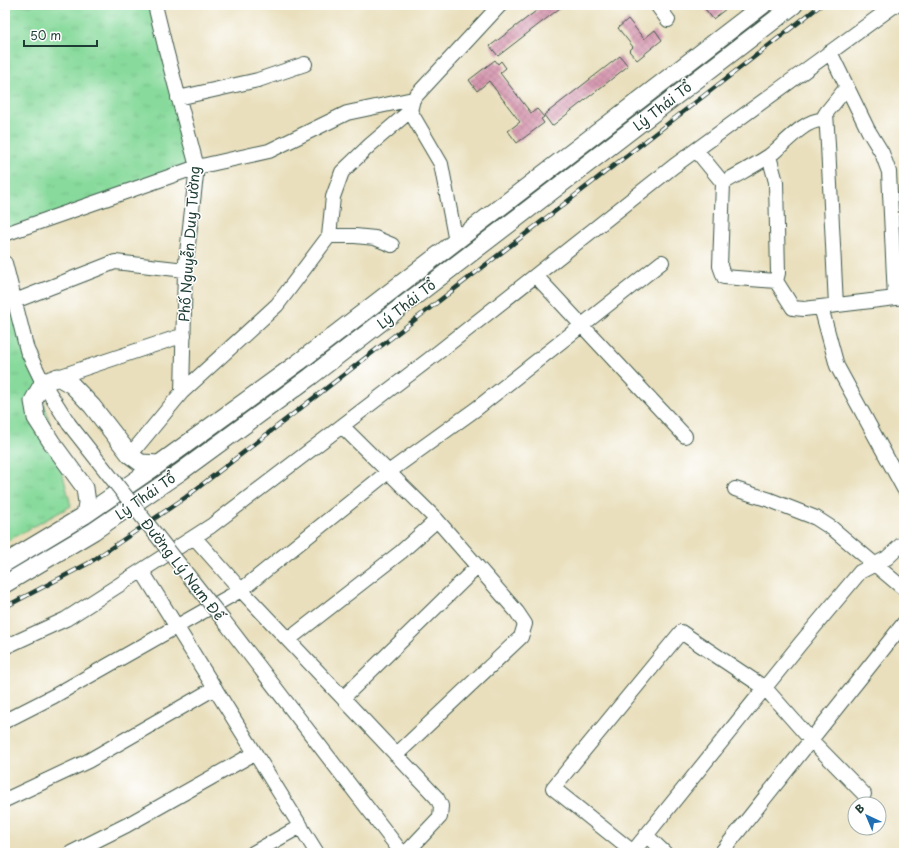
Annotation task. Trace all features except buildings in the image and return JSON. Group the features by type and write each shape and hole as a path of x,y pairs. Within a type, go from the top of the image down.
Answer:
{"main road":[{"name":"Lý Thái Tổ","path":"5,563 84,516 203,433 299,362 763,5"},
{"name":"Lý Thái Tổ","path":"5,584 94,531 214,447 316,372 794,5"},
{"path":"84,516 87,503 86,488 52,443 36,418 33,401 51,380 72,385 92,406 130,455 141,463 159,464"},
{"path":"203,433 214,447"},
{"path":"32,547 42,563"}],"street":[{"name":"Phố Nguyễn Duy Tường","path":"155,5 196,166 185,270 182,392"},
{"path":"130,455 182,392 277,305 329,236 333,197 342,172 411,105 500,5"},
{"path":"657,5 668,20"},
{"path":"5,647 66,619 217,522 440,351 674,166 895,5"},
{"path":"769,156 776,182 778,273 776,281 793,308 804,309 899,298 889,172 882,153 868,130 830,52"},
{"path":"178,98 258,80 305,64"},
{"path":"723,183 769,156 803,128 817,120 822,120 847,87"},
{"path":"5,234 196,166 269,151 347,113 411,105"},
{"path":"411,105 441,164 456,242"},
{"path":"826,113 836,305"},
{"path":"696,150 723,183 720,266 724,277 776,281"},
{"path":"329,236 375,238 392,245"},
{"path":"14,301 115,262 185,270"},
{"path":"5,721 54,696 241,590 389,472 476,409 662,262"},
{"name":"Đường Lý Nam Đế","path":"5,263 27,350 51,380 69,424 224,620 402,853"},
{"path":"536,276 685,436"},
{"path":"820,307 837,366 904,489"},
{"path":"51,380 184,335"},
{"path":"342,426 437,520 517,612 525,624 521,637 396,754"},
{"path":"735,489 770,500 816,518 832,529 904,589"},
{"path":"288,640 400,552 437,520"},
{"path":"194,537 241,590 437,798 441,806 440,817 406,853"},
{"path":"864,794 811,740 765,688 681,632 552,788 632,852 765,688 860,572 887,558 904,544"},
{"path":"343,698 477,567"},
{"path":"142,571 318,853"},
{"path":"721,853 904,623"},
{"path":"5,800 88,761 215,688"},
{"path":"71,853 127,826 255,753"},
{"path":"253,853 301,826"},
{"path":"646,835 665,853"}],"green space":[{"path":"5,5 151,5 197,167 6,232"},
{"path":"5,251 71,506 5,542"}],"railway":[{"path":"5,607 89,563 186,497 821,5"}]}
